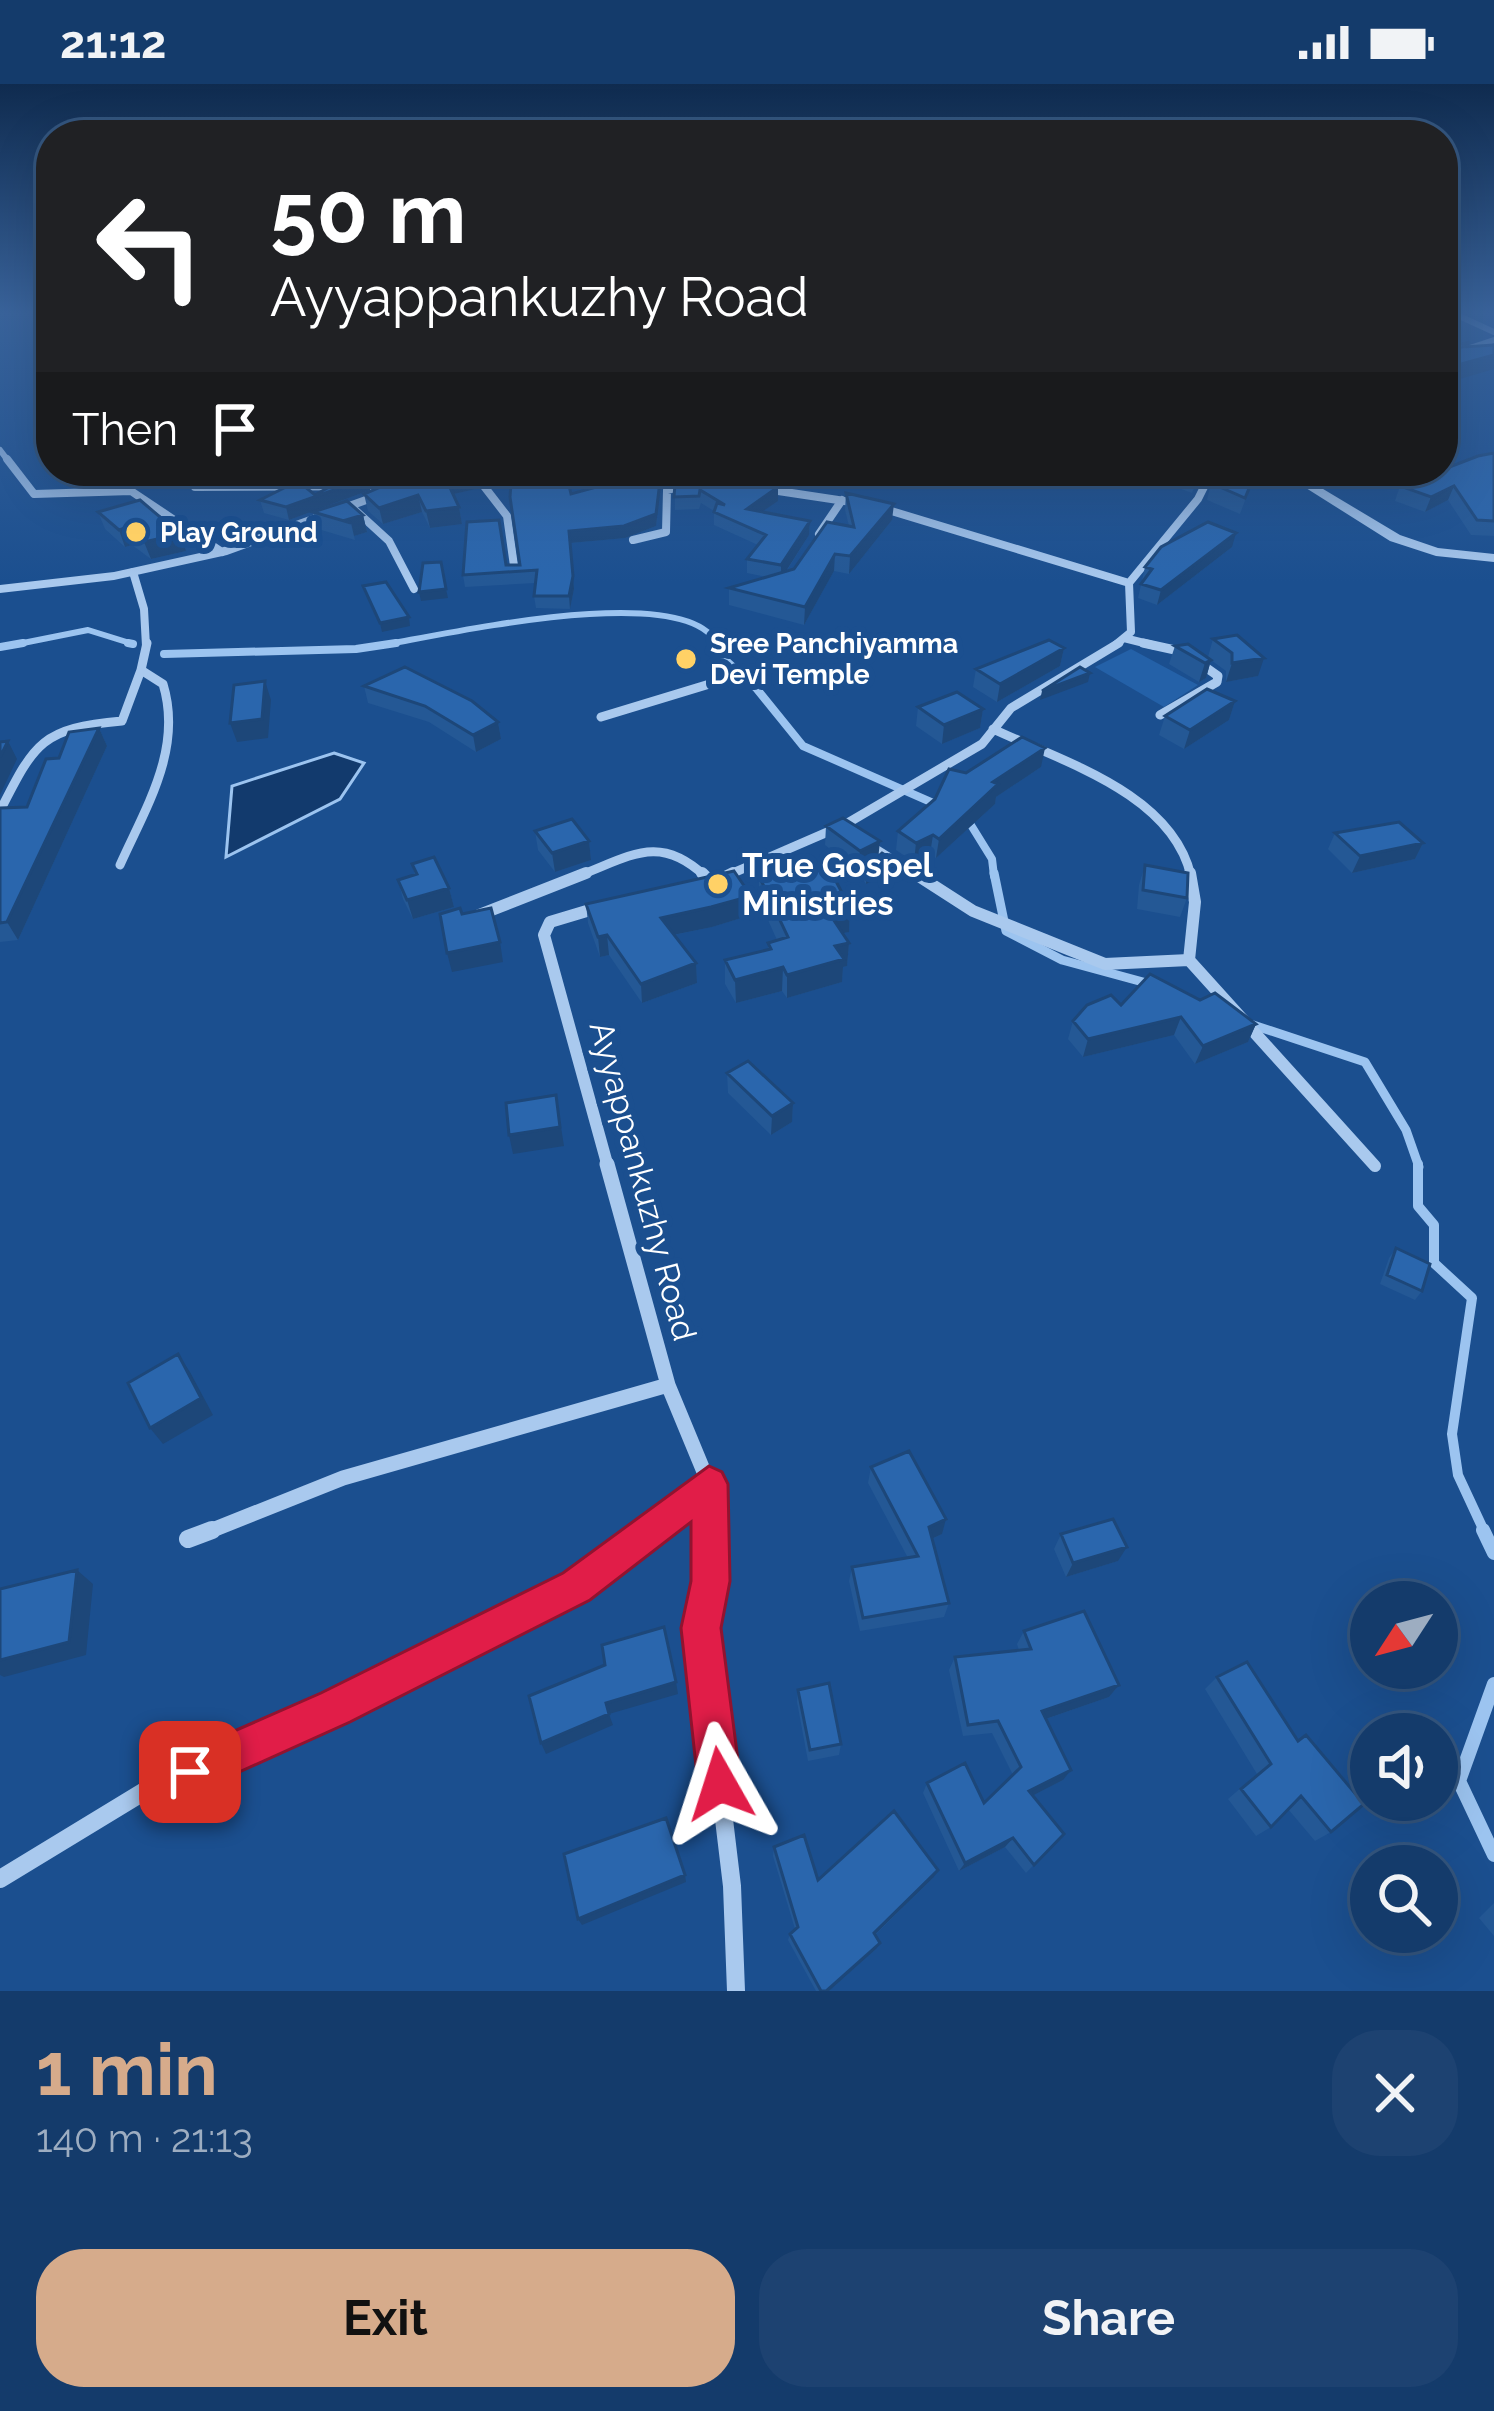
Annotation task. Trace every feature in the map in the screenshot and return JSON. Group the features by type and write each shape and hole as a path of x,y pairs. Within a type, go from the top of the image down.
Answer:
{"street":[{"path":"0,450 34,494 130,491 222,552"},
{"path":"0,475 16,472"},
{"path":"195,487 230,486"},
{"path":"393,486 399,487"},
{"path":"0,589 133,572 222,552 404,486"},
{"path":"491,486 498,492 516,545 514,573"},
{"path":"633,540 666,532 667,490 690,486"},
{"path":"691,888 841,826 982,744 1011,708 1124,638 1131,632 1129,583 1204,486"},
{"path":"1310,486 1395,538 1436,552 1494,558"},
{"path":"746,487 842,500 1129,583"},
{"path":"815,540 842,500"},
{"path":"353,508 389,542 414,589"},
{"path":"0,811 38,740 60,726 122,722 149,645 148,616 133,572"},
{"path":"1124,638 1184,652 1218,676 1217,682 1160,715"},
{"path":"120,865 158,775 172,725 163,684 141,670"},
{"path":"601,717 726,679"},
{"path":"994,729 1144,806 1172,832 1195,892 1189,960 1375,1166"},
{"path":"841,826 973,911 1105,964 1189,960"},
{"path":"462,920 646,850 680,853 711,882"},
{"name":"Ayyappankuzhy Road","path":"613,904 550,922 544,935 668,1385 709,1484"},
{"path":"188,1538 343,1478 668,1385"},
{"path":"0,1879 153,1786 228,1758 577,1587 709,1484"},
{"path":"709,1484 710,1581 701,1628 732,1886 736,1991"}],"shaded area":[{"path":"1131,649 1198,685 1164,707 1095,667"},
{"path":"334,753 364,763 340,799 226,857 232,786"}],"building":[{"path":"1494,453 1494,521 1477,520 1454,486 1458,486 1458,464"},
{"path":"288,486 304,486 315,495 331,486 345,486 286,507 260,500"},
{"path":"382,486 449,486 459,507 426,511 418,495 379,508 364,494"},
{"path":"511,486 569,486 571,494 600,486 659,486 656,514 624,526 569,531 573,576 569,596 534,596 537,570 463,575 467,522 499,520 506,565 520,565"},
{"path":"675,486 778,487 747,509 810,521 781,565 747,559 766,535 714,512 717,503 725,505 700,490 699,496 674,497"},
{"path":"1218,486 1250,486 1245,498"},
{"path":"1400,486 1454,486 1431,497"},
{"path":"846,493 894,504 850,556 835,554 805,607 729,588 794,569 827,522 854,527"},
{"path":"140,500 180,534 144,542 125,528 119,530 98,512"},
{"path":"347,501 363,515 346,520 351,523 313,512"},
{"path":"1208,522 1236,533 1161,590 1141,584 1152,569 1145,567 1161,547"},
{"path":"441,562 446,589 419,592 423,563"},
{"path":"386,582 409,617 380,623 363,586"},
{"path":"1237,635 1264,658 1232,663 1232,653 1213,639"},
{"path":"1049,640 1064,648 1000,684 976,669"},
{"path":"1188,644 1211,660 1205,663 1175,646"},
{"path":"405,667 472,701 498,722 473,735 425,706 364,686"},
{"path":"1080,667 1090,673 1042,691"},
{"path":"265,681 262,719 230,723 234,685"},
{"path":"1207,689 1235,701 1190,730 1165,716"},
{"path":"957,692 983,709 944,725 918,707"},
{"path":"99,728 7,922 0,923 0,808 27,807 46,759 59,758 69,732"},
{"path":"1022,737 1045,748 993,782 998,784 939,839 933,835 916,843 898,831 935,799 949,769 966,773"},
{"path":"843,818 880,841 860,851 826,826"},
{"path":"572,819 589,841 552,853 535,831"},
{"path":"1399,822 1423,843 1360,856 1335,833"},
{"path":"882,853 895,861 867,874 864,869"},
{"path":"434,857 449,888 407,900 398,880 417,874 412,864"},
{"path":"827,864 850,908 829,913 849,943 835,946 844,959 787,975 783,967 735,980 725,960 771,949 768,943 788,937 759,876"},
{"path":"1145,865 1188,873 1187,898 1143,890"},
{"path":"734,871 751,896 661,918 696,963 641,984 607,935 598,937 586,904"},
{"path":"460,908 462,914 491,908 500,942 447,953 440,914"},
{"path":"1150,974 1200,1000 1215,993 1256,1024 1203,1046 1181,1017 1088,1039 1073,1021 1087,1005 1111,995 1121,1005"},
{"path":"748,1061 793,1103 772,1116 727,1073"},
{"path":"556,1095 560,1127 509,1135 506,1103"},
{"path":"1396,1248 1430,1264 1422,1291 1387,1275"},
{"path":"178,1354 201,1398 150,1428 128,1383"},
{"path":"909,1451 946,1519 929,1527 949,1603 863,1618 852,1567 918,1556 871,1467"},
{"path":"1113,1519 1127,1547 1073,1563 1061,1534"},
{"path":"77,1570 69,1642 0,1660 0,1589"},
{"path":"1084,1611 1119,1685 1042,1711 1071,1770 1029,1791 1064,1834 1034,1865 1013,1838 965,1863 927,1783 965,1763 984,1803 1021,1767 998,1721 968,1725 955,1657 1031,1649 1024,1631"},
{"path":"664,1627 676,1682 606,1703 609,1714 541,1743 529,1696 605,1665 602,1645"},
{"path":"1247,1662 1298,1741 1306,1735 1350,1787 1350,1816 1331,1832 1301,1796 1271,1827 1241,1789 1271,1764 1217,1677"},
{"path":"829,1683 841,1744 810,1750 798,1690"},
{"path":"894,1811 938,1870 874,1933 880,1943 821,1991 790,1934 798,1927 774,1847 804,1835 818,1880"},
{"path":"666,1818 685,1875 578,1919 564,1854"}],"waterway":[{"path":"382,645 505,623 614,613 662,615 698,626 718,646"},
{"path":"23,643 88,630 133,644 128,643"},
{"path":"0,647 23,643"},
{"path":"8,646 23,643"},
{"path":"382,645 396,643"},
{"path":"717,643 723,658 756,688 803,746 940,806"},
{"path":"164,654 382,645"},
{"path":"377,646 382,645"},
{"path":"966,817 992,859 994,876"},
{"path":"994,873 1006,931 1062,960 1154,985"},
{"path":"1247,1023 1365,1062 1406,1130 1418,1164"},
{"path":"1418,1164 1418,1206 1434,1225 1434,1263 1472,1298 1452,1434 1458,1475 1485,1533"},
{"path":"1483,1530 1494,1553"},
{"path":"1494,1684 1459,1781 1494,1855"}],"place":[{"name":"Play Ground","path":"136,532"},
{"name":"Sree Panchiyamma Devi Temple","path":"686,659"},
{"name":"True Gospel Ministries","path":"718,884"}],"route":[{"path":"190,1772 335,1707 577,1587 709,1484 710,1581 701,1628 720,1784"}]}
